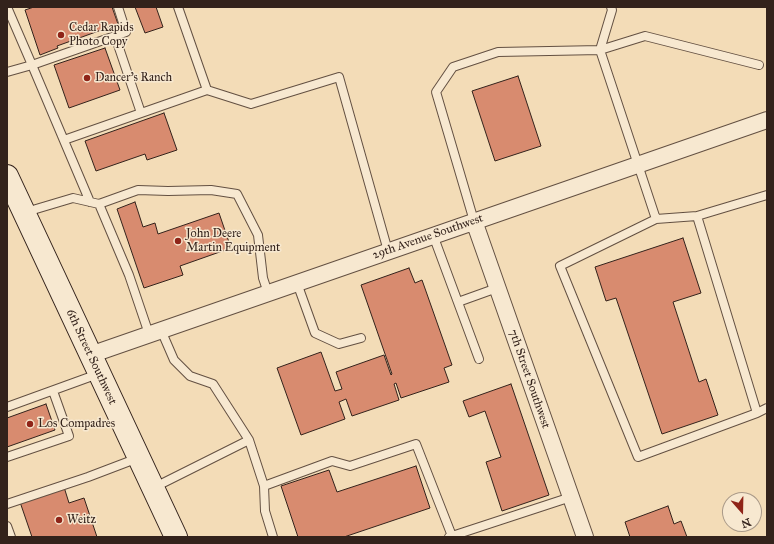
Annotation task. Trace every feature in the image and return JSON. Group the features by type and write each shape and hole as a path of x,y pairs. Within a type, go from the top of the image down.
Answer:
{"main road":[{"name":"6th Street Southwest","path":"7,176 175,537"}],"street":[{"name":"29th Avenue Southwest","path":"94,364 155,332 767,120"},
{"name":"7th Street Southwest","path":"474,221 585,537"}],"lane":[{"path":"7,7 64,140 155,332 174,360 190,376 213,384 249,440 264,486 265,511 273,537"},
{"path":"7,72 32,65 126,32 118,7"},
{"path":"178,7 207,90"},
{"path":"611,7 612,10 600,50 656,219"},
{"path":"116,36 142,113"},
{"path":"474,221 436,92 453,67 498,52 600,50 645,36 758,65"},
{"path":"64,140 207,90 251,104 339,77 388,251"},
{"path":"24,213 73,198 94,203 138,190 211,190 237,194 258,235 263,278 268,293"},
{"path":"767,195 697,216 656,219 560,266 638,457 767,408"},
{"path":"697,216 757,412"},
{"path":"433,235 479,360"},
{"path":"297,283 315,333 339,344 361,338"},
{"path":"458,302 497,288"},
{"path":"7,407 53,391 94,364"},
{"path":"7,457 69,436 53,391"},
{"path":"153,488 249,440"},
{"path":"264,486 332,461 350,466 416,444 450,537 571,497"},
{"path":"7,504 139,458"},
{"path":"7,526 11,537"}],"building":[{"name":"Cedar Rapids Photo Copy","path":"34,7 112,7 118,24 57,46 58,48 40,55 25,10"},
{"path":"135,7 156,7 163,27 145,33"},
{"name":"Dancer's Ranch","path":"105,48 120,90 69,108 54,65"},
{"path":"518,76 541,146 495,161 472,91"},
{"path":"164,113 177,150 147,160 145,154 96,171 85,141"},
{"name":"John Deere Martin Equipment","path":"135,202 143,227 155,223 158,234 219,213 231,248 180,266 183,275 144,288 117,209"},
{"path":"683,238 701,293 673,302 699,382 706,379 718,415 662,434 616,298 606,301 595,267"},
{"path":"409,268 415,283 422,280 452,365 444,368 449,382 401,398 396,383 394,384 399,400 352,416 346,399 339,402 345,419 301,435 277,368 321,352 335,391 342,389 336,372 384,355 391,375 392,374 361,285"},
{"path":"511,384 549,495 502,511 486,462 501,457 485,411 469,417 463,401"},
{"name":"Los Compadres","path":"46,404 55,430 7,447 7,418"},
{"path":"416,466 430,508 344,537 298,537 281,486 329,470 337,492"},
{"name":"Weitz","path":"64,487 69,503 84,498 97,537 32,537 20,502"},
{"path":"668,506 674,524 681,521 687,537 630,537 625,522"}],"place":[{"name":"Cedar Rapids Photo Copy","path":"61,35"},
{"name":"Dancer's Ranch","path":"87,78"},
{"name":"John Deere Martin Equipment","path":"178,241"},
{"name":"Los Compadres","path":"30,424"},
{"name":"Weitz","path":"59,520"}]}
